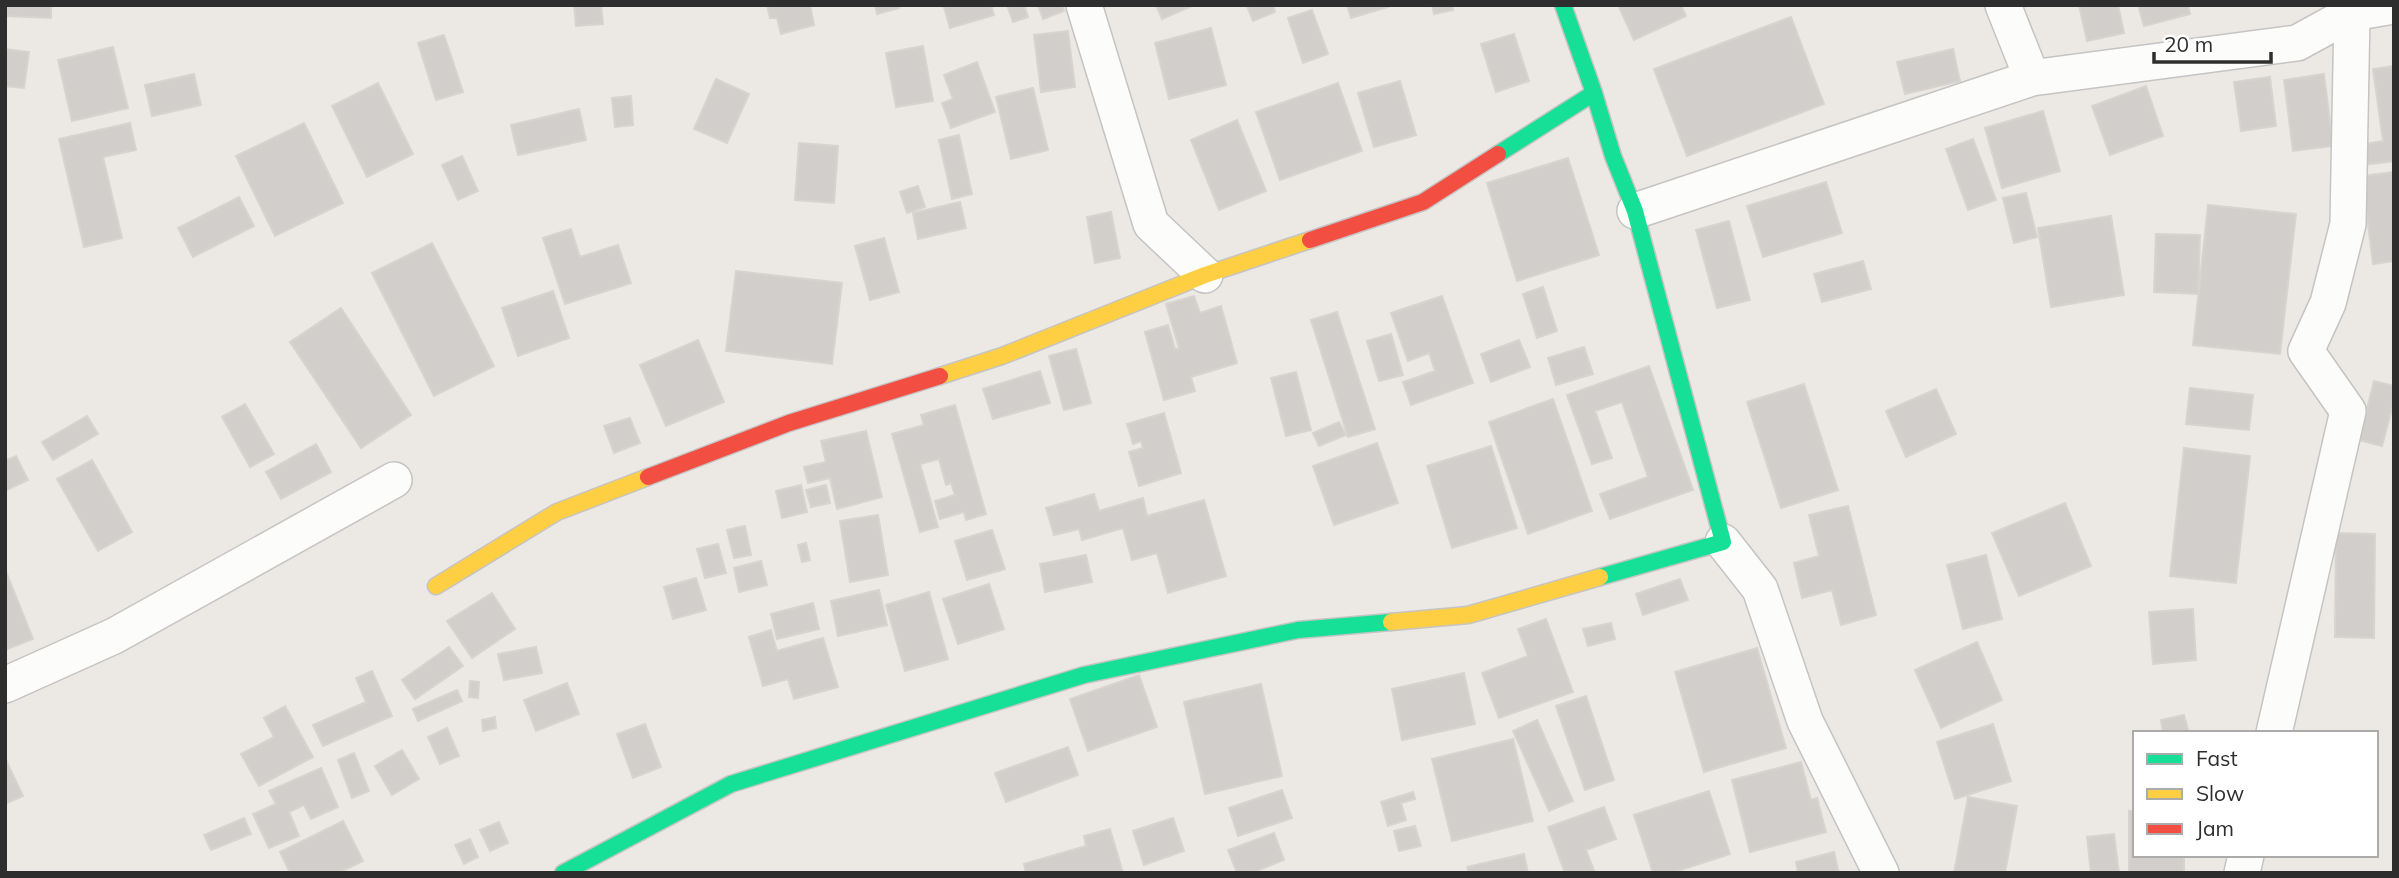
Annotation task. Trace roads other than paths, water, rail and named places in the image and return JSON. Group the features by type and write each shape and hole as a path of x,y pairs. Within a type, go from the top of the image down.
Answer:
{"street":[{"path":"1084,5 1151,224 1205,275"},
{"path":"1563,5 1594,93 1612,156 1635,211 1723,542 1760,589 1805,720 1881,873"},
{"path":"2003,5 2032,78"},
{"path":"1635,211 2032,78 2297,43 2353,9 2394,6"},
{"path":"2274,731 2348,411 2306,351 2328,303 2348,224 2353,9"},
{"path":"436,586 557,512 789,423 1002,356 1205,275 1423,202 1594,93"},
{"path":"5,685 114,636 394,480"},
{"path":"563,873 731,784 1084,675 1298,630 1468,615 1723,542"}]}
